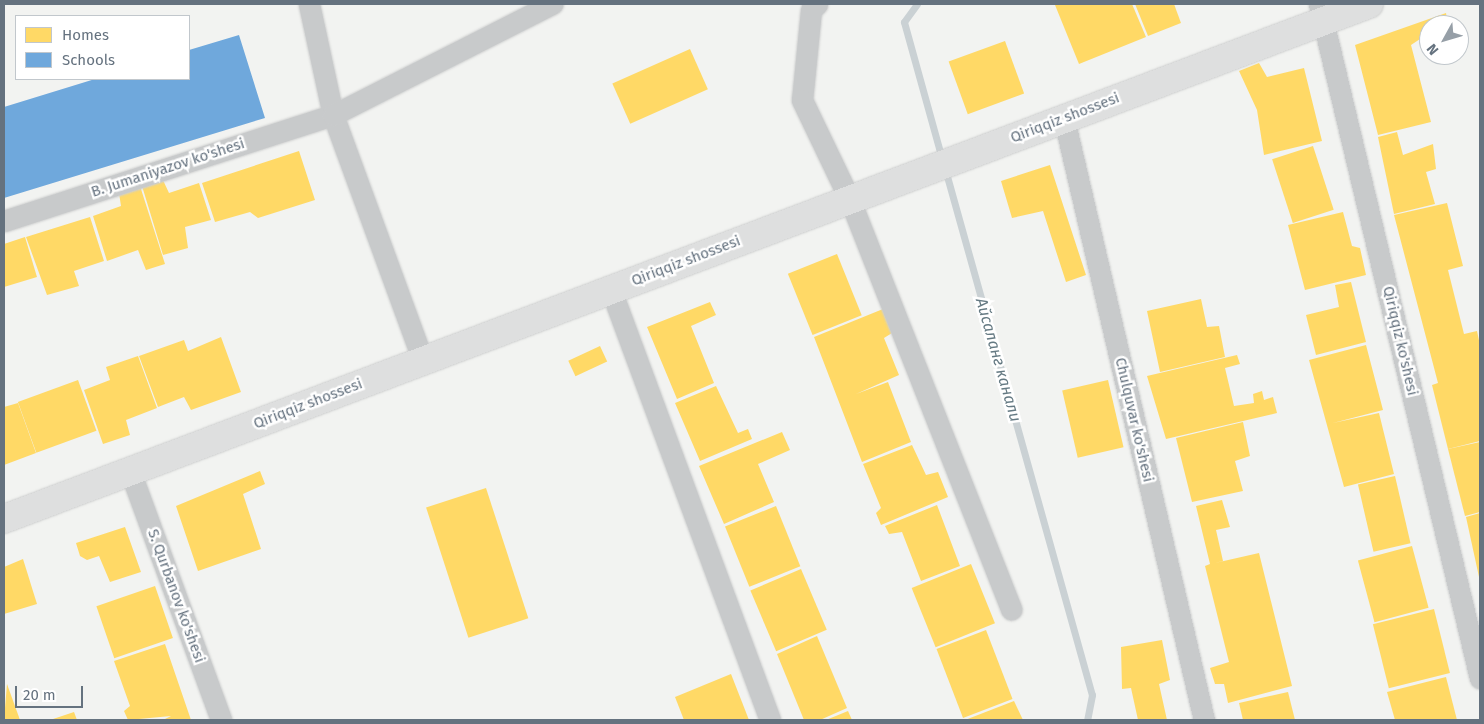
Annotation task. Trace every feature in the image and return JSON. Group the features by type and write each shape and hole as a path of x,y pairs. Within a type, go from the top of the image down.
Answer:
{"main road":[{"name":"Qiriqqiz shossesi","path":"4,519 1064,119 1322,12 1369,4"}],"street":[{"path":"309,4 333,115 423,361"},
{"name":"B. Jumaniyazov ko'shesi","path":"4,221 333,115 552,4"},
{"path":"816,4 811,10 802,100 850,200 1011,609"},
{"name":"Qiriqqiz ko'shesi","path":"1322,12 1480,678"},
{"name":"Chulquvar ko'shesi","path":"1064,119 1204,720"},
{"path":"611,290 770,720"},
{"name":"S. Qurbanov ko'shesi","path":"130,471 221,720"}],"building: Homes":[{"path":"1132,4 1146,37 1079,64 1055,5"},
{"path":"1135,4 1174,4 1181,23 1148,36"},
{"path":"1419,22 1419,40 1411,45 1431,122 1378,135 1355,45"},
{"path":"1005,41 1024,94 968,114 949,62"},
{"path":"690,49 708,89 630,124 612,84"},
{"path":"1259,63 1267,77 1304,68 1322,141 1264,155 1257,110 1239,71"},
{"path":"1397,132 1403,155 1433,144 1436,169 1426,172 1435,204 1394,214 1378,137"},
{"path":"1313,146 1334,210 1293,223 1272,159"},
{"path":"299,151 315,200 258,218 250,212 215,222 202,183"},
{"path":"1050,165 1086,275 1066,282 1043,211 1012,218 1001,181"},
{"path":"162,178 169,193 199,183 211,220 185,227 188,248 163,255 142,186"},
{"path":"140,186 165,264 146,270 138,250 107,261 93,216 121,206 119,193"},
{"path":"1447,203 1463,266 1448,270 1464,334 1477,331 1480,345 1480,441 1448,449 1432,385 1438,383 1394,215"},
{"path":"1343,212 1352,246 1360,248 1366,275 1305,290 1288,225"},
{"path":"90,217 104,261 74,271 79,286 47,295 26,237"},
{"path":"25,237 37,277 4,287 4,244"},
{"path":"837,254 862,315 813,335 788,274"},
{"path":"1351,282 1366,342 1316,355 1306,315 1339,307 1335,285"},
{"path":"1201,299 1207,327 1219,326 1225,357 1160,372 1147,311"},
{"path":"710,302 716,315 691,326 714,383 677,399 647,327"},
{"path":"883,309 892,333 884,338 899,375 856,394 888,382 911,442 862,462 814,337"},
{"path":"221,337 241,392 191,410 184,397 158,407 139,356 184,340 188,351"},
{"path":"1366,345 1383,410 1333,423 1379,413 1394,474 1344,487 1309,360"},
{"path":"600,346 607,361 575,376 568,361"},
{"path":"1237,355 1240,364 1225,368 1234,406 1254,403 1253,394 1262,391 1264,400 1273,397 1277,413 1166,439 1147,376"},
{"path":"138,356 157,408 126,420 130,435 103,444 84,390 110,380 106,367"},
{"path":"78,380 96,431 36,453 18,402"},
{"path":"1108,380 1124,447 1078,458 1062,391"},
{"path":"716,386 738,433 748,429 752,439 700,461 675,403"},
{"path":"18,403 36,453 4,465 4,407"},
{"path":"1243,422 1250,456 1235,461 1243,491 1192,502 1176,438"},
{"path":"782,432 790,450 758,464 774,502 724,524 699,466"},
{"path":"1480,442 1480,512 1465,516 1448,449"},
{"path":"912,445 926,475 938,472 948,497 881,525 876,513 881,508 863,464"},
{"path":"260,471 265,484 243,494 261,549 198,571 176,506"},
{"path":"1395,476 1411,543 1373,552 1358,485"},
{"path":"486,488 528,618 468,638 426,507"},
{"path":"1222,500 1230,527 1216,530 1223,561 1215,563 1259,553 1292,686 1228,703 1224,684 1215,684 1210,668 1229,662 1205,566 1210,564 1196,506"},
{"path":"937,505 960,566 921,581 902,532 889,534 885,526"},
{"path":"776,506 800,566 749,587 725,527"},
{"path":"1480,513 1480,577 1479,577 1466,517"},
{"path":"125,527 141,572 110,582 99,556 87,560 80,556 76,543"},
{"path":"1412,546 1429,608 1374,622 1358,560"},
{"path":"23,559 37,604 4,614 4,567"},
{"path":"971,564 995,623 936,647 912,588"},
{"path":"801,569 827,630 776,651 750,590"},
{"path":"155,586 173,638 114,658 96,606"},
{"path":"1434,609 1450,673 1389,688 1373,624"},
{"path":"986,630 1013,699 963,718 937,649"},
{"path":"817,636 847,708 820,720 804,720 777,654"},
{"path":"1162,640 1170,680 1159,684 1167,720 1138,720 1131,688 1122,689 1121,647"},
{"path":"165,644 191,720 163,720 171,716 128,720 124,711 130,706 114,661"},
{"path":"731,674 749,720 684,720 675,697"},
{"path":"1446,677 1457,720 1395,720 1387,692"},
{"path":"7,684 20,720 4,720"},
{"path":"1288,692 1295,720 1243,720 1239,703"},
{"path":"1014,701 1023,720 965,720"},
{"path":"848,711 852,720 826,720"},
{"path":"74,712 77,720 50,720"}],"building: Schools":[{"path":"239,35 265,118 4,198 4,107 92,80 190,80 190,50"}],"waterway":[{"name":"Айсаланг канали","path":"917,4 904,22 942,159"},
{"name":"Айсаланг канали","path":"945,169 1092,695 1087,720"}]}
